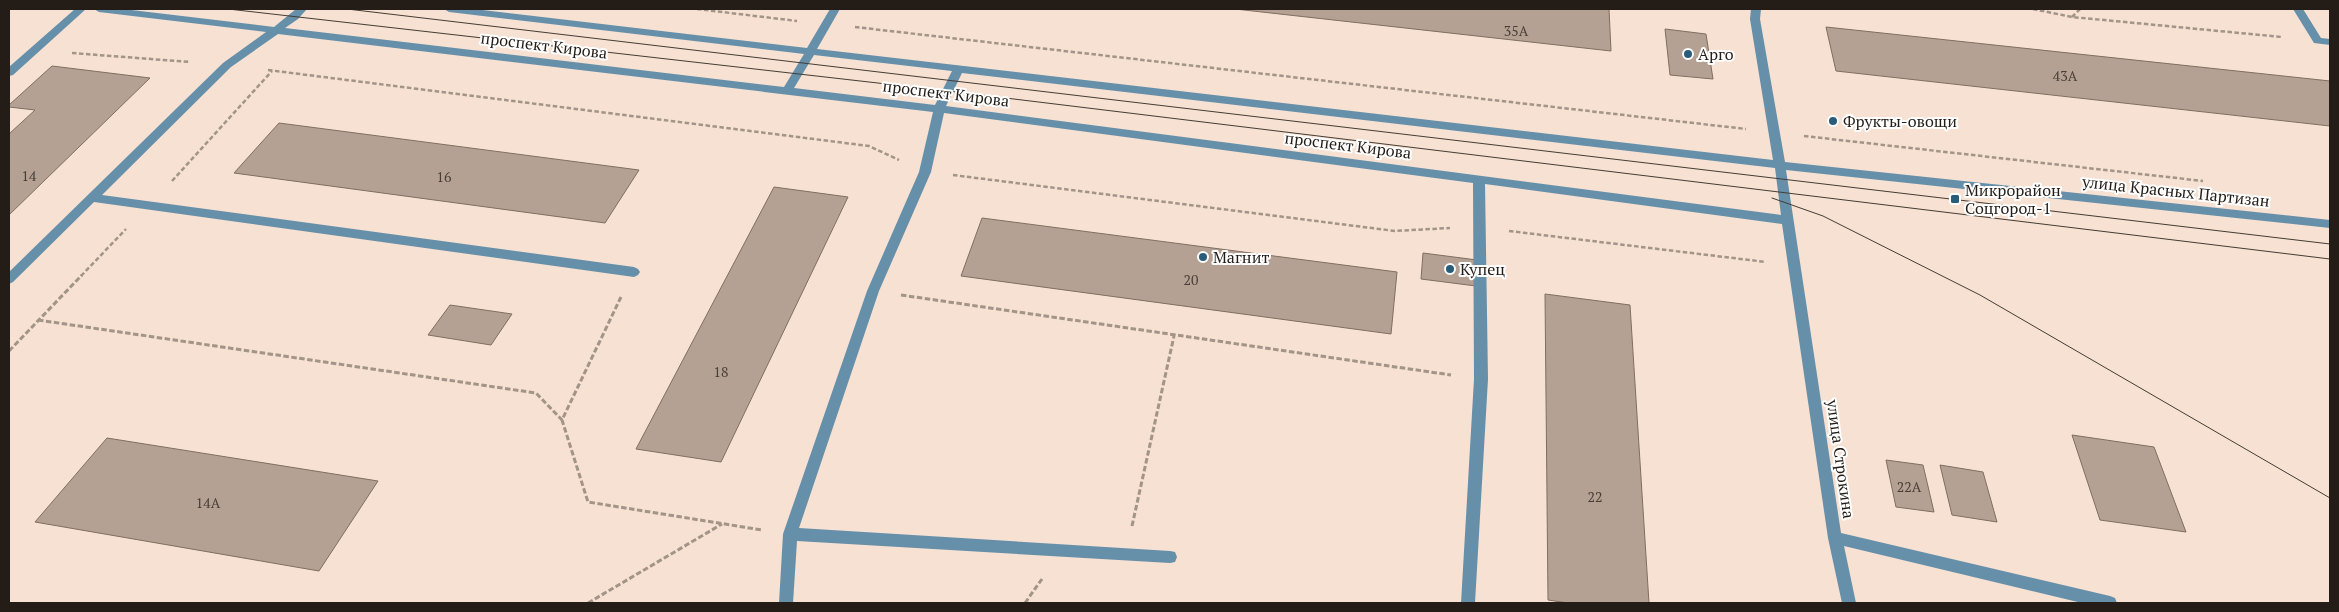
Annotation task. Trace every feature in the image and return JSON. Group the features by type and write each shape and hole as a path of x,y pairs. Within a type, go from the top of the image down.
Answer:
{"street":[{"path":"9,74 81,9"},
{"name":"проспект Кирова","path":"99,9 788,90 1788,220"},
{"path":"9,278 94,198 227,65 302,9"},
{"name":"проспект Кирова","path":"449,9 1780,165"},
{"path":"788,90 835,9"},
{"name":"улица Строкина","path":"1756,9 1835,538 2110,603"},
{"path":"2298,9 2318,41 2330,42"},
{"path":"786,603 790,534 873,291 925,172 939,109 958,69"},
{"name":"улица Красных Партизан","path":"1780,165 2330,224"},
{"path":"1468,603 1480,379 1479,179"},
{"path":"94,198 634,272"},
{"path":"790,534 1170,557"},
{"path":"1835,538 1849,603"}],"path":[{"path":"697,9 2211,182"},
{"path":"2033,9 2072,17 2318,41"},
{"path":"2072,17 2080,9"},
{"path":"562,420 634,272"},
{"path":"873,291 1480,379"},
{"path":"38,320 536,393 562,420 588,502 790,534"},
{"path":"1126,555 1174,336"},
{"path":"588,603 722,524"}],"building":[{"path":"1235,9 1609,9 1611,51"},
{"path":"1826,27 2330,81 2330,126 1836,71"},
{"name":"Арго","path":"1665,29 1706,34 1713,79 1670,75"},
{"path":"52,66 150,78 9,215 9,134 35,110 9,107 9,105"},
{"path":"279,123 639,170 605,223 234,173"},
{"path":"774,187 848,197 721,462 636,449"},
{"path":"982,218 1397,272 1391,334 961,276"},
{"name":"Купец","path":"1423,253 1477,260 1476,286 1421,279"},
{"path":"1545,294 1630,305 1649,603 1568,603 1548,600"},
{"path":"450,305 512,314 491,345 428,335"},
{"path":"2072,435 2154,447 2186,532 2100,520"},
{"path":"107,438 378,481 319,571 35,522"},
{"path":"1886,460 1923,465 1934,512 1896,507"},
{"path":"1940,465 1983,472 1997,522 1952,515"}],"tram line":[{"path":"228,9 948,91 2330,259"},
{"path":"347,9 2330,244"},
{"path":"1772,198 1823,216 1980,295 2330,498"}],"place":[{"name":"Арго","path":"1688,54"},
{"name":"Фрукты-овощи","path":"1833,121"},
{"name":"Микрорайон Соцгород-1","path":"1955,199"},
{"name":"Магнит","path":"1203,257"},
{"name":"Купец","path":"1450,269"}]}
